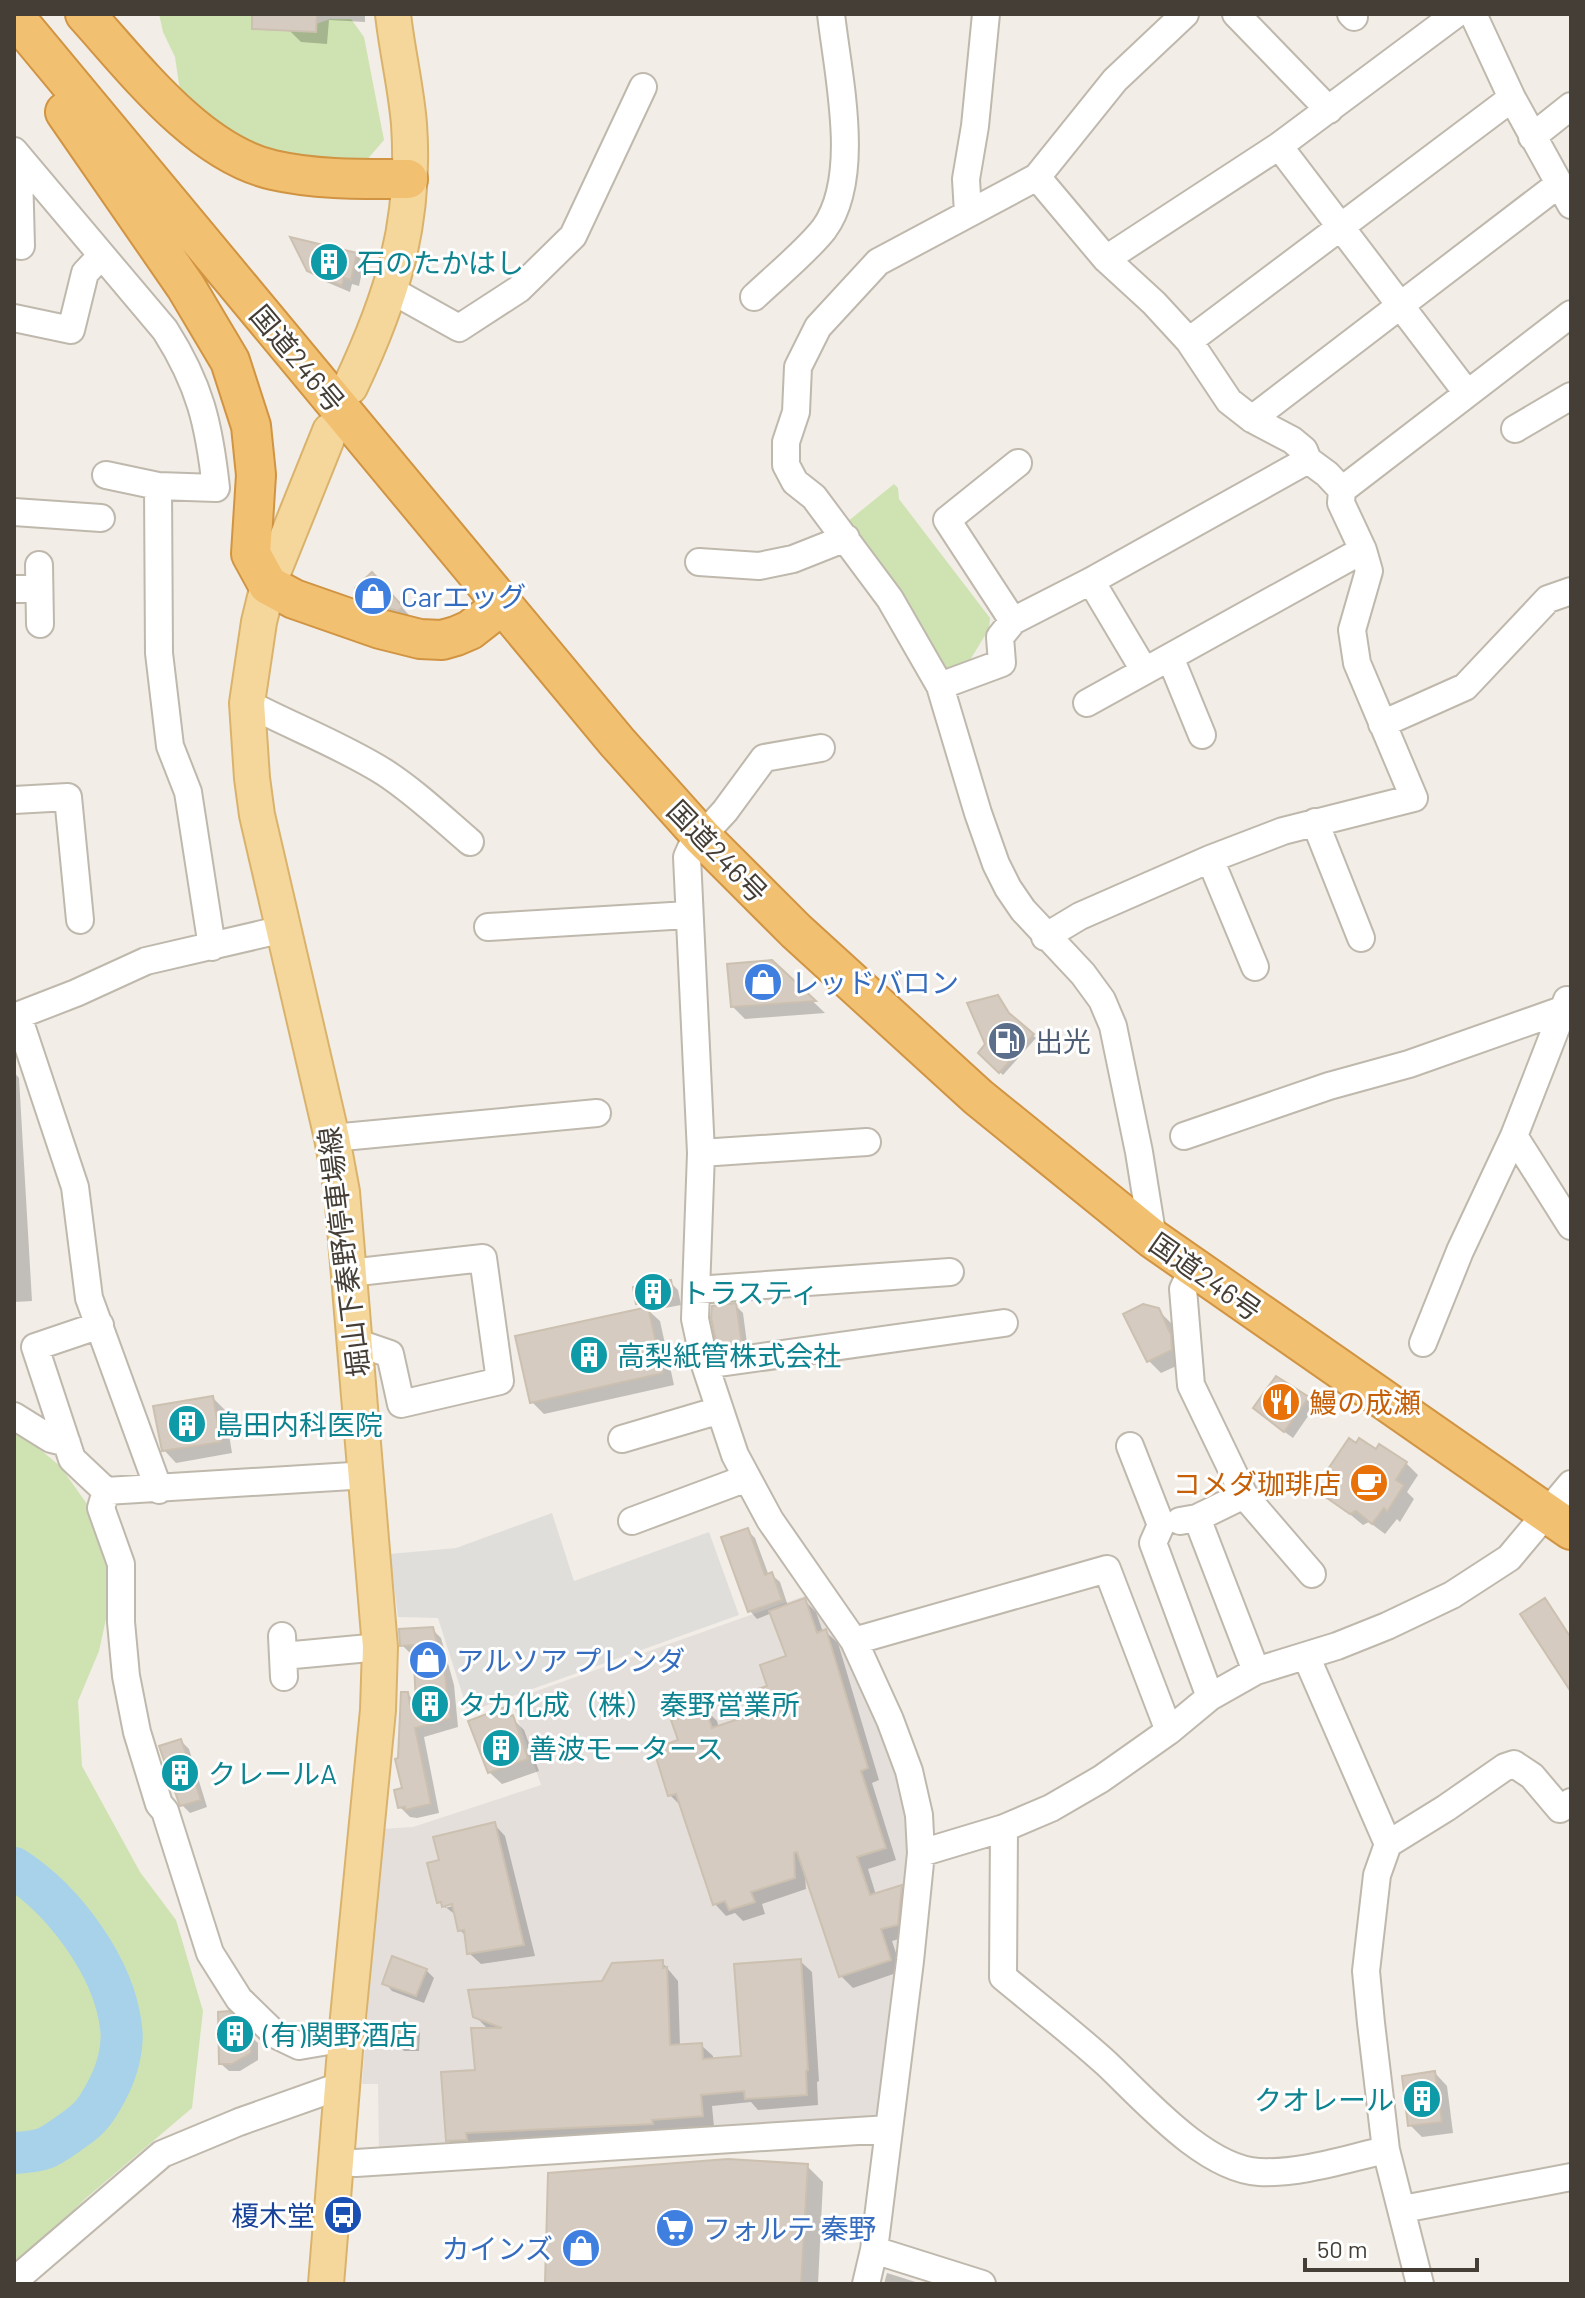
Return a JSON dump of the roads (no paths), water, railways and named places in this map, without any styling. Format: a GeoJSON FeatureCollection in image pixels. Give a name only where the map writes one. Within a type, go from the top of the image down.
{"type":"FeatureCollection","features":[{"type":"Feature","properties":{"kind":"highway"},"geometry":{"type":"LineString","coordinates":[[85,14],[176,110],[206,136],[248,161],[271,170],[301,174],[408,179]]}},
{"type":"Feature","properties":{"kind":"highway","name":"国道246号"},"geometry":{"type":"LineString","coordinates":[[14,16],[617,742],[702,837],[796,931],[908,1036],[990,1107],[1153,1239],[1559,1522]]}},
{"type":"Feature","properties":{"kind":"highway"},"geometry":{"type":"LineString","coordinates":[[14,32],[41,77],[186,287],[230,361],[251,426],[256,475],[251,554],[268,585],[294,599],[380,629],[420,639],[442,640],[456,636],[470,630],[502,605]]}},
{"type":"Feature","properties":{"kind":"main road"},"geometry":{"type":"LineString","coordinates":[[350,387],[391,290],[406,223],[409,120],[393,14]]}},
{"type":"Feature","properties":{"kind":"main road","name":"堀山下秦野停車場線"},"geometry":{"type":"LineString","coordinates":[[326,2284],[378,1710],[380,1647],[342,1192],[257,815],[247,703],[268,585],[330,431]]}},
{"type":"Feature","properties":{"kind":"street"},"geometry":{"type":"LineString","coordinates":[[754,297],[824,230],[841,199],[847,158],[831,14]]}},
{"type":"Feature","properties":{"kind":"street"},"geometry":{"type":"LineString","coordinates":[[968,213],[966,179],[975,126],[986,14]]}},
{"type":"Feature","properties":{"kind":"street"},"geometry":{"type":"LineString","coordinates":[[1153,1239],[1113,1026],[1102,1000],[1083,974],[1045,937],[1023,910],[996,864],[940,686],[890,599],[814,497],[795,482],[786,465],[786,442],[796,412],[798,367],[818,327],[878,262],[1037,177],[1115,80],[1185,14]]}},
{"type":"Feature","properties":{"kind":"street"},"geometry":{"type":"LineString","coordinates":[[1236,14],[1329,110]]}},
{"type":"Feature","properties":{"kind":"street"},"geometry":{"type":"LineString","coordinates":[[1106,259],[1281,148],[1456,14]]}},
{"type":"Feature","properties":{"kind":"street"},"geometry":{"type":"LineString","coordinates":[[1252,419],[1400,304],[1565,195],[1512,98],[1473,14]]}},
{"type":"Feature","properties":{"kind":"street"},"geometry":{"type":"LineString","coordinates":[[391,290],[459,328],[519,289],[573,236],[643,87]]}},
{"type":"Feature","properties":{"kind":"street"},"geometry":{"type":"LineString","coordinates":[[1189,341],[1512,98]]}},
{"type":"Feature","properties":{"kind":"street"},"geometry":{"type":"LineString","coordinates":[[1532,137],[1571,106]]}},
{"type":"Feature","properties":{"kind":"street"},"geometry":{"type":"LineString","coordinates":[[1281,148],[1465,391]]}},
{"type":"Feature","properties":{"kind":"street"},"geometry":{"type":"LineString","coordinates":[[19,158],[165,330],[200,394],[211,440],[216,488],[158,486],[106,475]]}},
{"type":"Feature","properties":{"kind":"street"},"geometry":{"type":"LineString","coordinates":[[19,158],[21,246]]}},
{"type":"Feature","properties":{"kind":"street"},"geometry":{"type":"LineString","coordinates":[[1037,177],[1106,259],[1154,303],[1189,341],[1229,401],[1252,419],[1292,440],[1304,450],[1308,460],[1342,490]]}},
{"type":"Feature","properties":{"kind":"street"},"geometry":{"type":"LineString","coordinates":[[20,205],[45,203],[53,198]]}},
{"type":"Feature","properties":{"kind":"street"},"geometry":{"type":"LineString","coordinates":[[14,318],[71,330],[85,273],[101,256]]}},
{"type":"Feature","properties":{"kind":"street"},"geometry":{"type":"LineString","coordinates":[[1045,937],[1080,916],[1283,831],[1414,798],[1357,663],[1352,630],[1369,571],[1363,550],[1341,503],[1342,490],[1465,391],[1571,314]]}},
{"type":"Feature","properties":{"kind":"street"},"geometry":{"type":"LineString","coordinates":[[1515,429],[1571,396]]}},
{"type":"Feature","properties":{"kind":"street"},"geometry":{"type":"LineString","coordinates":[[940,686],[1002,663],[1000,637],[1013,621],[1308,460]]}},
{"type":"Feature","properties":{"kind":"street"},"geometry":{"type":"LineString","coordinates":[[1013,621],[947,520],[1020,463]]}},
{"type":"Feature","properties":{"kind":"street"},"geometry":{"type":"LineString","coordinates":[[158,486],[159,653],[170,746],[188,792],[212,947]]}},
{"type":"Feature","properties":{"kind":"street"},"geometry":{"type":"LineString","coordinates":[[14,512],[101,518]]}},
{"type":"Feature","properties":{"kind":"street"},"geometry":{"type":"LineString","coordinates":[[699,562],[759,566],[793,559],[846,538]]}},
{"type":"Feature","properties":{"kind":"street"},"geometry":{"type":"LineString","coordinates":[[1087,703],[1363,550]]}},
{"type":"Feature","properties":{"kind":"street"},"geometry":{"type":"LineString","coordinates":[[31,581],[40,624]]}},
{"type":"Feature","properties":{"kind":"street"},"geometry":{"type":"LineString","coordinates":[[1091,581],[1144,670]]}},
{"type":"Feature","properties":{"kind":"street"},"geometry":{"type":"LineString","coordinates":[[1382,724],[1465,687],[1548,599],[1571,591]]}},
{"type":"Feature","properties":{"kind":"street"},"geometry":{"type":"LineString","coordinates":[[1170,657],[1202,735]]}},
{"type":"Feature","properties":{"kind":"street"},"geometry":{"type":"LineString","coordinates":[[247,703],[350,752],[386,774],[470,842]]}},
{"type":"Feature","properties":{"kind":"street"},"geometry":{"type":"LineString","coordinates":[[821,748],[764,758],[687,857],[701,1153],[695,1319],[705,1365],[735,1455],[770,1520],[854,1641],[890,1720],[909,1771],[919,1815],[921,1853],[910,1961],[874,2250],[866,2284]]}},
{"type":"Feature","properties":{"kind":"street"},"geometry":{"type":"LineString","coordinates":[[14,800],[68,797],[80,920]]}},
{"type":"Feature","properties":{"kind":"street"},"geometry":{"type":"LineString","coordinates":[[1315,822],[1361,938]]}},
{"type":"Feature","properties":{"kind":"street"},"geometry":{"type":"LineString","coordinates":[[1210,859],[1255,967]]}},
{"type":"Feature","properties":{"kind":"street"},"geometry":{"type":"LineString","coordinates":[[488,927],[688,915]]}},
{"type":"Feature","properties":{"kind":"street"},"geometry":{"type":"LineString","coordinates":[[159,1490],[89,1298],[75,1187],[16,1016],[146,961],[284,929]]}},
{"type":"Feature","properties":{"kind":"street"},"geometry":{"type":"LineString","coordinates":[[1184,1136],[1329,1086],[1409,1064],[1566,1002]]}},
{"type":"Feature","properties":{"kind":"street"},"geometry":{"type":"LineString","coordinates":[[1423,1343],[1460,1251],[1514,1136],[1566,1002]]}},
{"type":"Feature","properties":{"kind":"street"},"geometry":{"type":"LineString","coordinates":[[332,1138],[597,1113]]}},
{"type":"Feature","properties":{"kind":"street"},"geometry":{"type":"LineString","coordinates":[[1514,1136],[1571,1226]]}},
{"type":"Feature","properties":{"kind":"street"},"geometry":{"type":"LineString","coordinates":[[701,1153],[867,1142]]}},
{"type":"Feature","properties":{"kind":"street"},"geometry":{"type":"LineString","coordinates":[[349,1273],[483,1258],[500,1381],[401,1404],[390,1354],[355,1342]]}},
{"type":"Feature","properties":{"kind":"street"},"geometry":{"type":"LineString","coordinates":[[1193,1268],[1183,1289],[1191,1385],[1244,1495],[1312,1574]]}},
{"type":"Feature","properties":{"kind":"street"},"geometry":{"type":"LineString","coordinates":[[696,1290],[950,1272]]}},
{"type":"Feature","properties":{"kind":"street"},"geometry":{"type":"LineString","coordinates":[[705,1365],[1004,1323]]}},
{"type":"Feature","properties":{"kind":"street"},"geometry":{"type":"LineString","coordinates":[[100,1325],[35,1347],[72,1459],[106,1491],[368,1475]]}},
{"type":"Feature","properties":{"kind":"street"},"geometry":{"type":"LineString","coordinates":[[622,1439],[720,1410]]}},
{"type":"Feature","properties":{"kind":"street"},"geometry":{"type":"LineString","coordinates":[[14,1416],[51,1439],[67,1443]]}},
{"type":"Feature","properties":{"kind":"street"},"geometry":{"type":"LineString","coordinates":[[1130,1446],[1161,1525],[1153,1543],[1210,1697]]}},
{"type":"Feature","properties":{"kind":"street"},"geometry":{"type":"LineString","coordinates":[[632,1521],[747,1478]]}},
{"type":"Feature","properties":{"kind":"street"},"geometry":{"type":"LineString","coordinates":[[921,1853],[1004,1828],[1051,1808],[1101,1779],[1169,1731],[1210,1697],[1256,1671],[1310,1647],[1387,1626],[1452,1595],[1559,1522],[1571,1484]]}},
{"type":"Feature","properties":{"kind":"street"},"geometry":{"type":"LineString","coordinates":[[106,1491],[101,1508],[121,1564],[121,1622],[126,1676],[137,1732],[210,1953],[239,1999],[276,2035],[299,2046],[346,2038]]}},
{"type":"Feature","properties":{"kind":"street"},"geometry":{"type":"LineString","coordinates":[[1161,1525],[1197,1518],[1244,1495]]}},
{"type":"Feature","properties":{"kind":"street"},"geometry":{"type":"LineString","coordinates":[[1197,1518],[1256,1671]]}},
{"type":"Feature","properties":{"kind":"street"},"geometry":{"type":"LineString","coordinates":[[854,1641],[1107,1569],[1169,1731]]}},
{"type":"Feature","properties":{"kind":"street"},"geometry":{"type":"LineString","coordinates":[[283,1657],[380,1647]]}},
{"type":"Feature","properties":{"kind":"street"},"geometry":{"type":"LineString","coordinates":[[1310,1647],[1388,1844]]}},
{"type":"Feature","properties":{"kind":"street"},"geometry":{"type":"LineString","coordinates":[[1420,2284],[1386,2150],[1366,1971],[1377,1875],[1388,1844],[1505,1767],[1514,1764],[1532,1776],[1560,1809],[1570,1805]]}},
{"type":"Feature","properties":{"kind":"street"},"geometry":{"type":"LineString","coordinates":[[1004,1828],[1003,1977],[1106,2063],[1153,2110],[1196,2144],[1230,2165],[1257,2172],[1289,2171],[1386,2150]]}},
{"type":"Feature","properties":{"kind":"street"},"geometry":{"type":"LineString","coordinates":[[14,2281],[162,2154],[239,2122],[343,2085]]}},
{"type":"Feature","properties":{"kind":"street"},"geometry":{"type":"LineString","coordinates":[[336,2162],[889,2129]]}},
{"type":"Feature","properties":{"kind":"street"},"geometry":{"type":"LineString","coordinates":[[1403,2209],[1571,2177]]}},
{"type":"Feature","properties":{"kind":"street"},"geometry":{"type":"LineString","coordinates":[[874,2250],[982,2284]]}},
{"type":"Feature","properties":{"kind":"waterway"},"geometry":{"type":"LineString","coordinates":[[14,1868],[51,1898],[84,1937],[108,1981],[122,2035],[113,2077],[89,2117],[47,2147],[14,2153]]}},
{"type":"Feature","properties":{"kind":"place","name":"石のたかはし"},"geometry":{"type":"Point","coordinates":[329,262]}},
{"type":"Feature","properties":{"kind":"place","name":"Carエッグ"},"geometry":{"type":"Point","coordinates":[373,596]}},
{"type":"Feature","properties":{"kind":"place","name":"レッドバロン"},"geometry":{"type":"Point","coordinates":[763,982]}},
{"type":"Feature","properties":{"kind":"place","name":"出光"},"geometry":{"type":"Point","coordinates":[1007,1041]}},
{"type":"Feature","properties":{"kind":"place","name":"トラスティ"},"geometry":{"type":"Point","coordinates":[653,1292]}},
{"type":"Feature","properties":{"kind":"place","name":"高梨紙管株式会社"},"geometry":{"type":"Point","coordinates":[589,1355]}},
{"type":"Feature","properties":{"kind":"place","name":"鰻の成瀬"},"geometry":{"type":"Point","coordinates":[1281,1402]}},
{"type":"Feature","properties":{"kind":"place","name":"島田内科医院"},"geometry":{"type":"Point","coordinates":[187,1424]}},
{"type":"Feature","properties":{"kind":"place","name":"コメダ珈琲店"},"geometry":{"type":"Point","coordinates":[1369,1483]}},
{"type":"Feature","properties":{"kind":"place","name":"アルソア プレンダ"},"geometry":{"type":"Point","coordinates":[428,1660]}},
{"type":"Feature","properties":{"kind":"place","name":"タカ化成（株） 秦野営業所"},"geometry":{"type":"Point","coordinates":[430,1704]}},
{"type":"Feature","properties":{"kind":"place","name":"善波モータース"},"geometry":{"type":"Point","coordinates":[501,1748]}},
{"type":"Feature","properties":{"kind":"place","name":"クレールA"},"geometry":{"type":"Point","coordinates":[180,1773]}},
{"type":"Feature","properties":{"kind":"place","name":"(有)関野酒店"},"geometry":{"type":"Point","coordinates":[235,2034]}},
{"type":"Feature","properties":{"kind":"place","name":"クオレール"},"geometry":{"type":"Point","coordinates":[1422,2099]}},
{"type":"Feature","properties":{"kind":"place","name":"榎木堂"},"geometry":{"type":"Point","coordinates":[343,2215]}},
{"type":"Feature","properties":{"kind":"place","name":"フォルテ 秦野"},"geometry":{"type":"Point","coordinates":[675,2228]}},
{"type":"Feature","properties":{"kind":"place","name":"カインズ"},"geometry":{"type":"Point","coordinates":[581,2248]}}]}
